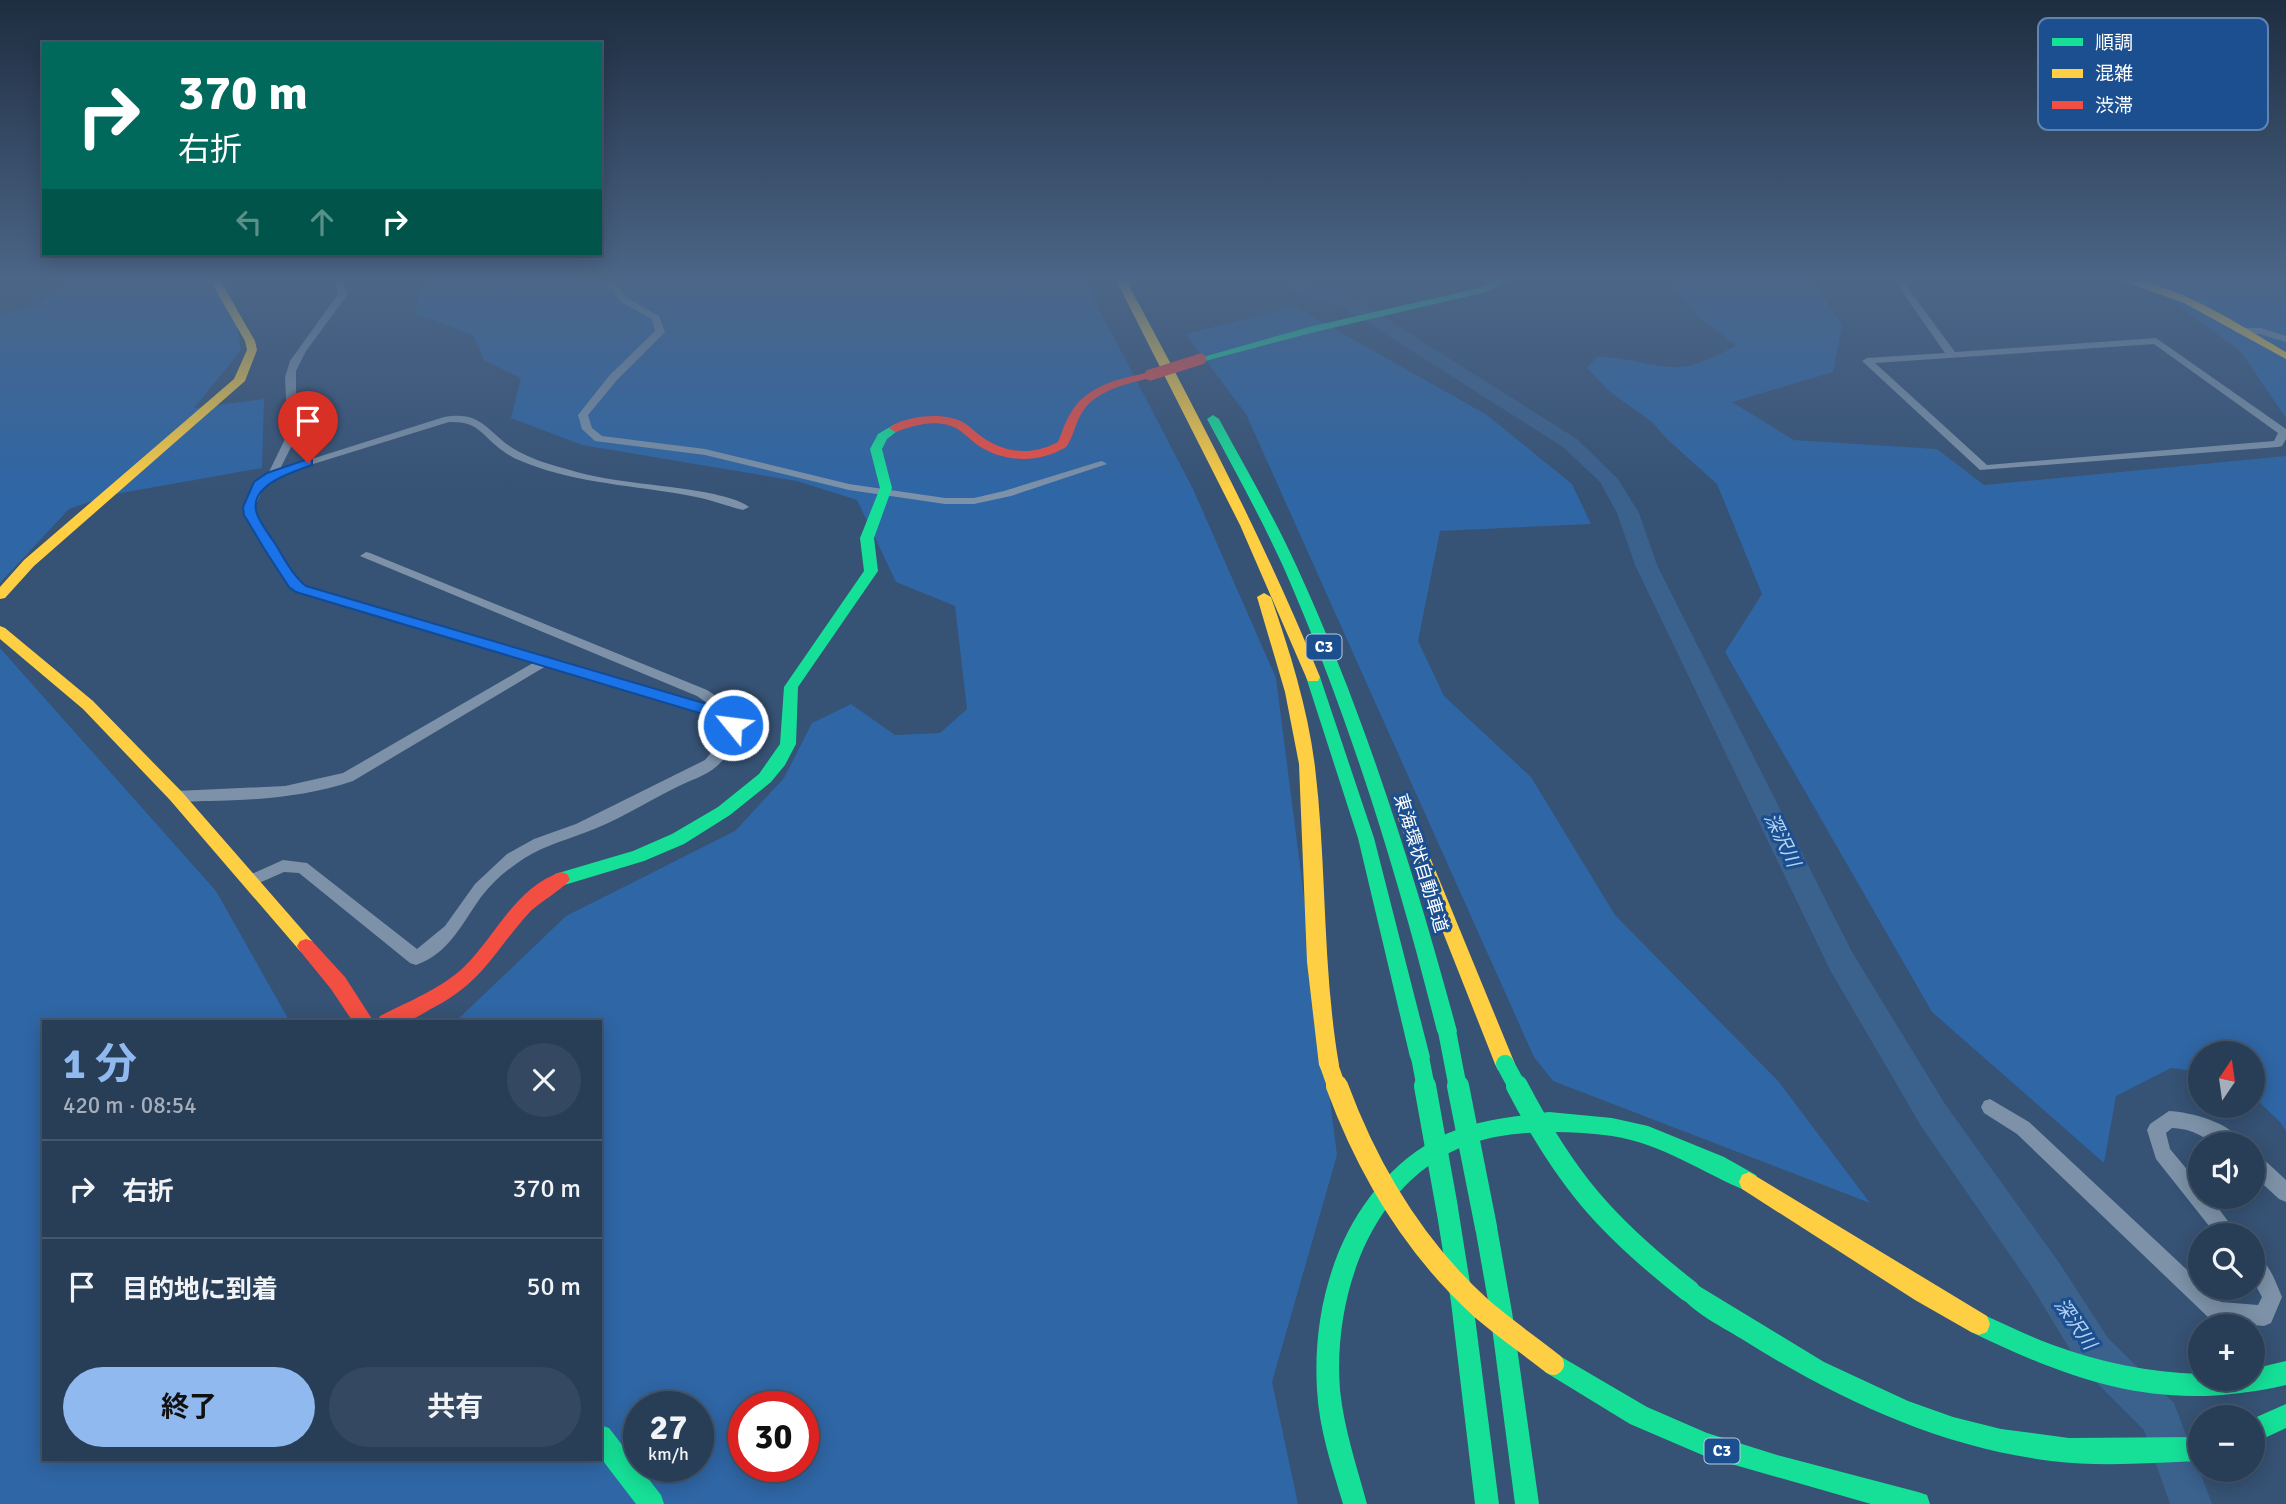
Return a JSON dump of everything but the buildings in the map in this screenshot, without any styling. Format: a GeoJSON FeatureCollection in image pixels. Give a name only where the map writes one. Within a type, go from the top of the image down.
{"type":"FeatureCollection","features":[{"type":"Feature","properties":{"kind":"main road"},"geometry":{"type":"LineString","coordinates":[[0,595],[29,563],[239,381],[252,350]]}},
{"type":"Feature","properties":{"kind":"main road","name":"C3"},"geometry":{"type":"LineString","coordinates":[[1157,350],[1275,585],[1320,695],[1380,883],[1398,949],[1447,1208],[1462,1302],[1487,1504]]}},
{"type":"Feature","properties":{"kind":"main road","name":"東海環状自動車道"},"geometry":{"type":"LineString","coordinates":[[1174,350],[1288,562],[1321,639],[1397,843],[1447,1031],[1486,1227],[1501,1312],[1527,1504]]}},
{"type":"Feature","properties":{"kind":"main road"},"geometry":{"type":"LineString","coordinates":[[391,1020],[456,985],[476,968],[528,903],[548,886],[576,874],[641,855],[676,840],[753,791],[774,771],[787,748],[793,727],[788,702],[791,687],[871,571],[867,536],[883,504],[887,481],[876,456],[876,446],[884,435],[898,426],[915,421],[936,420],[959,426],[986,447],[1001,452],[1019,455],[1050,451],[1062,445],[1071,434],[1074,415],[1089,398],[1107,388],[1234,350]]}},
{"type":"Feature","properties":{"kind":"main road","name":"C3"},"geometry":{"type":"LineString","coordinates":[[1205,443],[1269,612],[1304,740],[1312,849],[1316,963],[1323,1037],[1343,1107],[1362,1154],[1387,1199],[1424,1248],[1473,1300],[1553,1364],[1608,1399],[1662,1426],[1729,1454],[1912,1503]]}},
{"type":"Feature","properties":{"kind":"main road"},"geometry":{"type":"LineString","coordinates":[[0,631],[88,705],[176,796],[338,984],[363,1020]]}},
{"type":"Feature","properties":{"kind":"main road"},"geometry":{"type":"LineString","coordinates":[[1321,639],[1368,728],[1505,1063],[1552,1149],[1576,1186],[1651,1261],[1689,1291],[1797,1362],[1877,1403],[1956,1431],[2054,1449],[2188,1449]]}},
{"type":"Feature","properties":{"kind":"main road"},"geometry":{"type":"LineString","coordinates":[[1355,1504],[1338,1443],[1328,1379],[1331,1318],[1340,1274],[1351,1240],[1368,1212],[1394,1180],[1452,1139],[1483,1128],[1520,1121],[1561,1120],[1608,1125],[1652,1136],[1705,1158],[1784,1203],[1925,1294],[2021,1345],[2064,1362],[2117,1377],[2164,1386],[2218,1388],[2266,1380],[2286,1373]]}},
{"type":"Feature","properties":{"kind":"main road"},"geometry":{"type":"LineString","coordinates":[[2265,1426],[2286,1416]]}},
{"type":"Feature","properties":{"kind":"main road"},"geometry":{"type":"LineString","coordinates":[[602,1439],[652,1504]]}},
{"type":"Feature","properties":{"kind":"street"},"geometry":{"type":"LineString","coordinates":[[272,476],[275,464],[291,439],[294,411],[290,373],[302,350]]}},
{"type":"Feature","properties":{"kind":"street"},"geometry":{"type":"LineString","coordinates":[[642,350],[583,415],[583,423],[590,434],[599,439],[705,452],[825,482],[945,502],[974,501],[1007,494],[1102,464]]}},
{"type":"Feature","properties":{"kind":"street"},"geometry":{"type":"LineString","coordinates":[[1949,350],[1952,355]]}},
{"type":"Feature","properties":{"kind":"street"},"geometry":{"type":"LineString","coordinates":[[2022,350],[1867,361],[1984,468],[2278,444],[2284,432],[2169,350]]}},
{"type":"Feature","properties":{"kind":"street"},"geometry":{"type":"LineString","coordinates":[[729,716],[301,589],[294,584],[251,515],[249,507],[259,484],[293,467],[448,419],[460,418],[478,421],[487,427],[503,446],[547,467],[588,479],[701,495],[743,508]]}},
{"type":"Feature","properties":{"kind":"street"},"geometry":{"type":"LineString","coordinates":[[250,881],[283,866],[302,867],[416,958],[446,936],[480,887],[494,873],[532,846],[564,832],[580,829],[710,764],[722,752],[730,738],[733,725],[729,716],[719,702],[702,693],[366,556]]}},
{"type":"Feature","properties":{"kind":"street"},"geometry":{"type":"LineString","coordinates":[[176,796],[292,791],[332,783],[348,777],[544,662]]}},
{"type":"Feature","properties":{"kind":"street"},"geometry":{"type":"LineString","coordinates":[[1990,1107],[2023,1129],[2188,1285]]}},
{"type":"Feature","properties":{"kind":"street"},"geometry":{"type":"LineString","coordinates":[[2188,1185],[2162,1153],[2156,1130],[2169,1119],[2190,1120],[2217,1132]]}},
{"type":"Feature","properties":{"kind":"street"},"geometry":{"type":"LineString","coordinates":[[2265,1173],[2286,1192]]}},
{"type":"Feature","properties":{"kind":"street"},"geometry":{"type":"LineString","coordinates":[[2208,1209],[2219,1223]]}},
{"type":"Feature","properties":{"kind":"street"},"geometry":{"type":"LineString","coordinates":[[2204,1300],[2217,1312],[2264,1316],[2272,1297],[2265,1280]]}},
{"type":"Feature","properties":{"kind":"shaded area"},"geometry":{"type":"Polygon","coordinates":[[[0,350],[241,350],[194,408],[264,399],[262,468],[110,495],[69,509],[0,583],[0,350]]]}},
{"type":"Feature","properties":{"kind":"shaded area"},"geometry":{"type":"Polygon","coordinates":[[[480,350],[1121,350],[1193,489],[1276,678],[1337,1155],[1272,1382],[1298,1504],[0,1504],[0,648],[216,891],[289,1020],[42,1020],[42,1461],[602,1461],[602,1020],[457,1020],[566,916],[735,831],[784,778],[812,723],[851,704],[895,735],[940,733],[967,709],[955,606],[896,582],[857,500],[797,481],[582,445],[511,418],[521,378],[484,360],[480,350]]]}},
{"type":"Feature","properties":{"kind":"shaded area"},"geometry":{"type":"Polygon","coordinates":[[[1198,350],[1372,350],[1487,415],[1572,484],[1591,524],[1440,531],[1418,641],[1444,696],[1531,777],[1615,915],[1779,1082],[1870,1203],[1553,1081],[1534,1057],[1246,414],[1198,350]]]}},
{"type":"Feature","properties":{"kind":"shaded area"},"geometry":{"type":"Polygon","coordinates":[[[1727,350],[1837,350],[1833,372],[1732,402],[1794,440],[1937,449],[1984,485],[2286,456],[2286,1131],[2265,1108],[2265,1041],[2188,1041],[2188,1070],[2171,1068],[2116,1096],[2104,1163],[1932,1012],[1725,652],[1762,594],[1717,484],[1652,422],[1609,391],[1587,368],[1597,357],[1669,367],[1694,364],[1727,350]]]}},
{"type":"Feature","properties":{"kind":"shaded area"},"geometry":{"type":"Polygon","coordinates":[[[2239,350],[2286,350],[2286,418],[2239,350]]]}},
{"type":"Feature","properties":{"kind":"waterway","name":"深沢川"},"geometry":{"type":"LineString","coordinates":[[1423,350],[1570,443],[1608,479],[1628,513],[1646,565],[1841,961],[1933,1115],[2045,1274],[2094,1352],[2160,1417],[2191,1504]]}},
{"type":"Feature","properties":{"kind":"traffic: fast"},"geometry":{"type":"LineString","coordinates":[[1201,359],[1234,350]]}},
{"type":"Feature","properties":{"kind":"traffic: fast"},"geometry":{"type":"LineString","coordinates":[[1213,419],[1280,546],[1337,679],[1397,853],[1447,1031]]}},
{"type":"Feature","properties":{"kind":"traffic: fast"},"geometry":{"type":"LineString","coordinates":[[561,879],[638,856],[678,839],[724,811],[765,778],[779,761],[788,744],[791,687],[871,571],[867,538],[886,488],[876,449],[882,437],[895,428]]}},
{"type":"Feature","properties":{"kind":"traffic: fast"},"geometry":{"type":"LineString","coordinates":[[1313,677],[1366,838],[1420,1057]]}},
{"type":"Feature","properties":{"kind":"traffic: fast"},"geometry":{"type":"LineString","coordinates":[[1447,1031],[1486,1227]]}},
{"type":"Feature","properties":{"kind":"traffic: fast"},"geometry":{"type":"LineString","coordinates":[[1420,1057],[1447,1208]]}},
{"type":"Feature","properties":{"kind":"traffic: fast"},"geometry":{"type":"LineString","coordinates":[[1505,1064],[1547,1141],[1588,1200],[1629,1241],[1689,1291]]}},
{"type":"Feature","properties":{"kind":"traffic: fast"},"geometry":{"type":"LineString","coordinates":[[1355,1504],[1331,1408],[1328,1375],[1332,1312],[1346,1257],[1370,1210],[1403,1173],[1444,1145],[1493,1128],[1549,1122],[1612,1127],[1648,1136],[1700,1156],[1749,1182]]}},
{"type":"Feature","properties":{"kind":"traffic: fast"},"geometry":{"type":"LineString","coordinates":[[1447,1208],[1462,1302],[1487,1504]]}},
{"type":"Feature","properties":{"kind":"traffic: fast"},"geometry":{"type":"LineString","coordinates":[[1486,1227],[1501,1312],[1527,1504]]}},
{"type":"Feature","properties":{"kind":"traffic: fast"},"geometry":{"type":"LineString","coordinates":[[1689,1291],[1816,1370],[1906,1412],[1953,1429],[2001,1441],[2069,1451],[2188,1449]]}},
{"type":"Feature","properties":{"kind":"traffic: fast"},"geometry":{"type":"LineString","coordinates":[[1979,1324],[2052,1356],[2128,1378],[2207,1386],[2246,1382],[2286,1373]]}},
{"type":"Feature","properties":{"kind":"traffic: fast"},"geometry":{"type":"LineString","coordinates":[[1553,1364],[1639,1415],[1707,1445],[1777,1467],[1918,1504]]}},
{"type":"Feature","properties":{"kind":"traffic: fast"},"geometry":{"type":"LineString","coordinates":[[2265,1426],[2286,1416]]}},
{"type":"Feature","properties":{"kind":"traffic: fast"},"geometry":{"type":"LineString","coordinates":[[602,1440],[652,1504]]}},
{"type":"Feature","properties":{"kind":"traffic: slow"},"geometry":{"type":"LineString","coordinates":[[0,595],[29,563],[239,381],[252,350]]}},
{"type":"Feature","properties":{"kind":"traffic: slow"},"geometry":{"type":"LineString","coordinates":[[1158,350],[1247,525],[1313,677]]}},
{"type":"Feature","properties":{"kind":"traffic: slow"},"geometry":{"type":"LineString","coordinates":[[2276,350],[2286,356]]}},
{"type":"Feature","properties":{"kind":"traffic: slow"},"geometry":{"type":"LineString","coordinates":[[1264,597],[1293,692],[1303,740],[1309,789],[1319,996],[1329,1065]]}},
{"type":"Feature","properties":{"kind":"traffic: slow"},"geometry":{"type":"LineString","coordinates":[[0,631],[88,705],[176,796],[306,946]]}},
{"type":"Feature","properties":{"kind":"traffic: slow"},"geometry":{"type":"LineString","coordinates":[[1403,811],[1505,1064]]}},
{"type":"Feature","properties":{"kind":"traffic: slow"},"geometry":{"type":"LineString","coordinates":[[1329,1065],[1356,1133],[1389,1196],[1409,1226],[1431,1255],[1481,1308],[1553,1364]]}},
{"type":"Feature","properties":{"kind":"traffic: slow"},"geometry":{"type":"LineString","coordinates":[[1749,1182],[1923,1292],[1979,1324]]}},
{"type":"Feature","properties":{"kind":"traffic: jam"},"geometry":{"type":"LineString","coordinates":[[1150,375],[1201,359]]}},
{"type":"Feature","properties":{"kind":"traffic: jam"},"geometry":{"type":"LineString","coordinates":[[895,428],[916,421],[947,421],[962,427],[994,449],[1013,455],[1034,455],[1062,444],[1076,413],[1090,397],[1119,383],[1150,375]]}},
{"type":"Feature","properties":{"kind":"traffic: jam"},"geometry":{"type":"LineString","coordinates":[[391,1020],[442,994],[462,980],[482,960],[522,909],[546,887],[561,879]]}},
{"type":"Feature","properties":{"kind":"traffic: jam"},"geometry":{"type":"LineString","coordinates":[[306,946],[338,983],[363,1020]]}},
{"type":"Feature","properties":{"kind":"route"},"geometry":{"type":"LineString","coordinates":[[308,463],[272,476],[259,484],[249,507],[272,550],[294,584],[301,589],[729,716],[733,725]]}}]}
